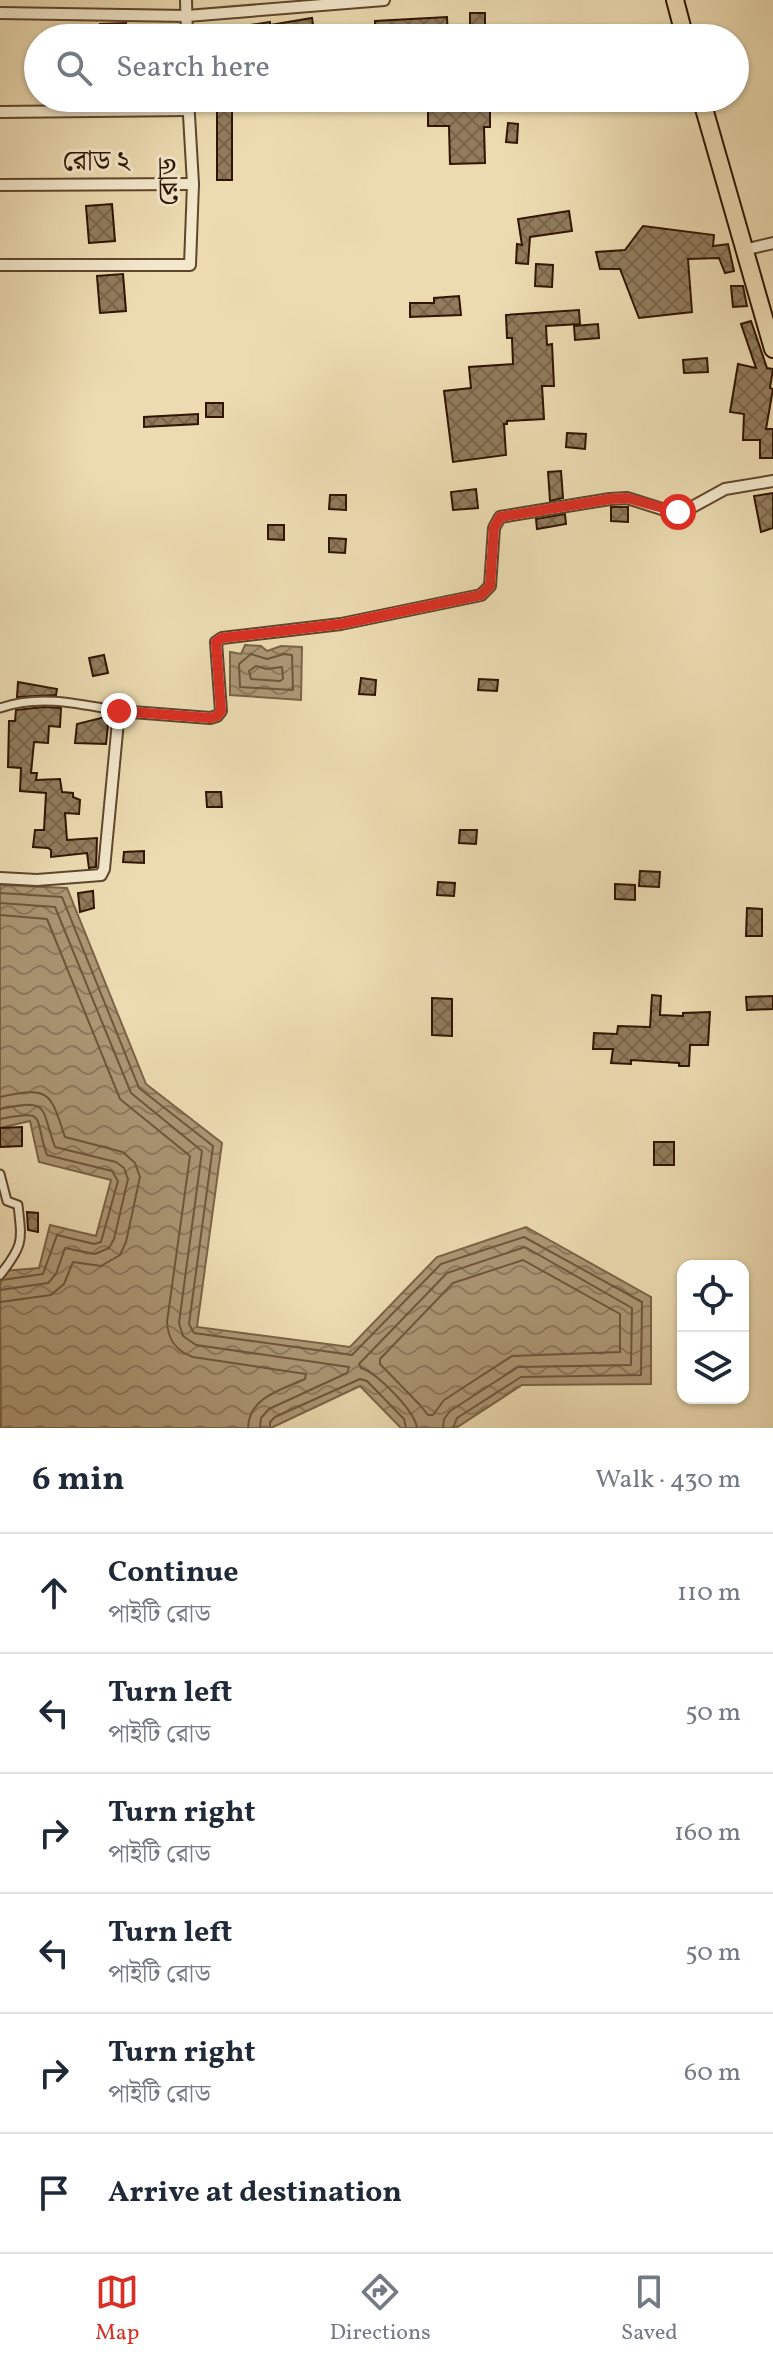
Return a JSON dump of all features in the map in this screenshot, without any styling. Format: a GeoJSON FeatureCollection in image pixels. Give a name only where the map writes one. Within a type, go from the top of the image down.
{"type":"FeatureCollection","features":[{"type":"Feature","properties":{"kind":"main road"},"geometry":{"type":"LineString","coordinates":[[675,0],[681,24]]}},
{"type":"Feature","properties":{"kind":"main road"},"geometry":{"type":"LineString","coordinates":[[705,112],[773,349]]}},
{"type":"Feature","properties":{"kind":"street"},"geometry":{"type":"LineString","coordinates":[[186,0],[187,24]]}},
{"type":"Feature","properties":{"kind":"street"},"geometry":{"type":"LineString","coordinates":[[0,13],[187,16],[384,0]]}},
{"type":"Feature","properties":{"kind":"street"},"geometry":{"type":"LineString","coordinates":[[0,112],[24,112]]}},
{"type":"Feature","properties":{"kind":"street","name":"রোড"},"geometry":{"type":"LineString","coordinates":[[0,265],[190,265],[193,184],[188,112]]}},
{"type":"Feature","properties":{"kind":"street","name":"রোড ২"},"geometry":{"type":"LineString","coordinates":[[0,185],[193,184]]}},
{"type":"Feature","properties":{"kind":"street"},"geometry":{"type":"LineString","coordinates":[[744,250],[773,243]]}},
{"type":"Feature","properties":{"kind":"street"},"geometry":{"type":"LineString","coordinates":[[0,708],[57,700],[119,711],[217,716],[221,711],[216,642],[222,638],[341,624],[481,595],[490,586],[494,528],[500,517],[627,498],[665,510],[685,511],[725,489],[773,481]]}},
{"type":"Feature","properties":{"kind":"street"},"geometry":{"type":"LineString","coordinates":[[0,878],[37,880],[101,875],[113,789],[119,711]]}},
{"type":"Feature","properties":{"kind":"street"},"geometry":{"type":"LineString","coordinates":[[0,1174],[7,1201],[18,1205],[21,1240],[0,1275]]}},
{"type":"Feature","properties":{"kind":"water"},"geometry":{"type":"Polygon","coordinates":[[[245,645],[261,646],[267,651],[281,646],[302,647],[301,700],[230,695],[230,652],[241,654],[245,645]]]}},
{"type":"Feature","properties":{"kind":"water"},"geometry":{"type":"Polygon","coordinates":[[[0,885],[67,888],[146,1084],[222,1143],[197,1327],[350,1347],[437,1257],[526,1227],[651,1297],[651,1384],[522,1385],[456,1428],[401,1428],[360,1386],[271,1428],[1,1428],[0,1287],[3,1271],[39,1268],[50,1225],[96,1236],[111,1180],[39,1162],[30,1121],[0,1128],[0,885]]]}},
{"type":"Feature","properties":{"kind":"building"},"geometry":{"type":"Polygon","coordinates":[[[470,13],[485,13],[485,24],[470,24],[470,13]]]}},
{"type":"Feature","properties":{"kind":"building"},"geometry":{"type":"Polygon","coordinates":[[[447,17],[447,24],[375,24],[375,21],[447,17]]]}},
{"type":"Feature","properties":{"kind":"building"},"geometry":{"type":"Polygon","coordinates":[[[312,18],[313,24],[276,24],[312,18]]]}},
{"type":"Feature","properties":{"kind":"building"},"geometry":{"type":"Polygon","coordinates":[[[217,112],[232,112],[232,180],[217,180],[217,112]]]}},
{"type":"Feature","properties":{"kind":"building"},"geometry":{"type":"Polygon","coordinates":[[[428,112],[490,112],[490,127],[484,127],[485,163],[450,164],[449,126],[428,126],[428,112]]]}},
{"type":"Feature","properties":{"kind":"building"},"geometry":{"type":"Polygon","coordinates":[[[508,123],[518,124],[517,143],[506,142],[508,123]]]}},
{"type":"Feature","properties":{"kind":"building"},"geometry":{"type":"Polygon","coordinates":[[[112,204],[115,241],[89,243],[86,206],[112,204]]]}},
{"type":"Feature","properties":{"kind":"building"},"geometry":{"type":"Polygon","coordinates":[[[569,211],[572,231],[530,237],[528,264],[516,263],[517,244],[522,245],[518,219],[569,211]]]}},
{"type":"Feature","properties":{"kind":"building"},"geometry":{"type":"Polygon","coordinates":[[[643,226],[714,235],[713,246],[728,244],[734,271],[725,273],[719,258],[688,259],[692,312],[639,318],[620,269],[600,269],[596,252],[625,250],[643,226]]]}},
{"type":"Feature","properties":{"kind":"building"},"geometry":{"type":"Polygon","coordinates":[[[536,264],[553,265],[552,287],[535,286],[536,264]]]}},
{"type":"Feature","properties":{"kind":"building"},"geometry":{"type":"Polygon","coordinates":[[[123,274],[126,311],[100,313],[97,276],[123,274]]]}},
{"type":"Feature","properties":{"kind":"building"},"geometry":{"type":"Polygon","coordinates":[[[731,286],[743,286],[747,306],[733,307],[731,286]]]}},
{"type":"Feature","properties":{"kind":"building"},"geometry":{"type":"Polygon","coordinates":[[[459,296],[461,315],[410,317],[410,303],[434,303],[434,298],[459,296]]]}},
{"type":"Feature","properties":{"kind":"building"},"geometry":{"type":"Polygon","coordinates":[[[579,310],[580,324],[546,326],[547,345],[552,344],[554,386],[542,386],[544,419],[507,421],[504,424],[506,455],[453,462],[444,391],[471,388],[469,367],[513,364],[512,338],[507,338],[506,315],[579,310]]]}},
{"type":"Feature","properties":{"kind":"building"},"geometry":{"type":"Polygon","coordinates":[[[751,321],[767,368],[773,369],[766,429],[773,429],[773,458],[760,458],[760,440],[743,440],[744,414],[730,412],[738,364],[756,368],[741,324],[751,321]]]}},
{"type":"Feature","properties":{"kind":"building"},"geometry":{"type":"Polygon","coordinates":[[[598,324],[599,338],[575,340],[574,326],[598,324]]]}},
{"type":"Feature","properties":{"kind":"building"},"geometry":{"type":"Polygon","coordinates":[[[707,358],[708,372],[684,373],[683,360],[707,358]]]}},
{"type":"Feature","properties":{"kind":"building"},"geometry":{"type":"Polygon","coordinates":[[[206,403],[223,403],[223,417],[206,417],[206,403]]]}},
{"type":"Feature","properties":{"kind":"building"},"geometry":{"type":"Polygon","coordinates":[[[198,414],[198,424],[144,427],[144,417],[198,414]]]}},
{"type":"Feature","properties":{"kind":"building"},"geometry":{"type":"Polygon","coordinates":[[[567,433],[586,434],[585,449],[566,447],[567,433]]]}},
{"type":"Feature","properties":{"kind":"building"},"geometry":{"type":"Polygon","coordinates":[[[561,471],[563,498],[550,501],[548,472],[561,471]]]}},
{"type":"Feature","properties":{"kind":"building"},"geometry":{"type":"Polygon","coordinates":[[[476,489],[478,508],[453,510],[451,492],[476,489]]]}},
{"type":"Feature","properties":{"kind":"building"},"geometry":{"type":"Polygon","coordinates":[[[773,493],[773,528],[761,532],[754,496],[773,493]]]}},
{"type":"Feature","properties":{"kind":"building"},"geometry":{"type":"Polygon","coordinates":[[[330,495],[346,495],[346,510],[329,509],[330,495]]]}},
{"type":"Feature","properties":{"kind":"building"},"geometry":{"type":"Polygon","coordinates":[[[611,507],[628,507],[628,522],[611,521],[611,507]]]}},
{"type":"Feature","properties":{"kind":"building"},"geometry":{"type":"Polygon","coordinates":[[[565,514],[566,524],[537,529],[536,519],[565,514]]]}},
{"type":"Feature","properties":{"kind":"building"},"geometry":{"type":"Polygon","coordinates":[[[268,525],[284,525],[284,540],[268,539],[268,525]]]}},
{"type":"Feature","properties":{"kind":"building"},"geometry":{"type":"Polygon","coordinates":[[[329,538],[346,539],[345,553],[329,552],[329,538]]]}},
{"type":"Feature","properties":{"kind":"building"},"geometry":{"type":"Polygon","coordinates":[[[104,655],[108,673],[93,676],[89,658],[104,655]]]}},
{"type":"Feature","properties":{"kind":"building"},"geometry":{"type":"Polygon","coordinates":[[[361,678],[376,680],[375,695],[359,694],[361,678]]]}},
{"type":"Feature","properties":{"kind":"building"},"geometry":{"type":"Polygon","coordinates":[[[479,679],[498,680],[497,691],[478,690],[479,679]]]}},
{"type":"Feature","properties":{"kind":"building"},"geometry":{"type":"Polygon","coordinates":[[[18,682],[57,689],[56,695],[17,697],[18,682]]]}},
{"type":"Feature","properties":{"kind":"building"},"geometry":{"type":"Polygon","coordinates":[[[61,708],[60,727],[49,726],[48,743],[34,742],[31,773],[37,773],[36,780],[60,779],[62,792],[73,793],[73,797],[80,800],[79,814],[65,813],[67,840],[97,838],[96,867],[89,868],[87,853],[51,857],[48,848],[33,847],[35,830],[44,830],[46,793],[20,791],[21,768],[8,767],[9,721],[15,721],[16,710],[61,708]]]}},
{"type":"Feature","properties":{"kind":"building"},"geometry":{"type":"Polygon","coordinates":[[[109,716],[106,744],[75,743],[77,724],[109,716]]]}},
{"type":"Feature","properties":{"kind":"building"},"geometry":{"type":"Polygon","coordinates":[[[206,792],[221,792],[222,807],[207,807],[206,792]]]}},
{"type":"Feature","properties":{"kind":"building"},"geometry":{"type":"Polygon","coordinates":[[[460,830],[477,830],[476,844],[459,843],[460,830]]]}},
{"type":"Feature","properties":{"kind":"building"},"geometry":{"type":"Polygon","coordinates":[[[144,851],[144,863],[123,862],[124,852],[144,851]]]}},
{"type":"Feature","properties":{"kind":"building"},"geometry":{"type":"Polygon","coordinates":[[[640,871],[660,872],[659,887],[639,886],[640,871]]]}},
{"type":"Feature","properties":{"kind":"building"},"geometry":{"type":"Polygon","coordinates":[[[438,882],[455,883],[454,896],[437,895],[438,882]]]}},
{"type":"Feature","properties":{"kind":"building"},"geometry":{"type":"Polygon","coordinates":[[[615,884],[635,885],[635,900],[615,899],[615,884]]]}},
{"type":"Feature","properties":{"kind":"building"},"geometry":{"type":"Polygon","coordinates":[[[93,891],[94,908],[80,912],[78,893],[93,891]]]}},
{"type":"Feature","properties":{"kind":"building"},"geometry":{"type":"Polygon","coordinates":[[[747,908],[762,909],[762,936],[746,936],[747,908]]]}},
{"type":"Feature","properties":{"kind":"building"},"geometry":{"type":"Polygon","coordinates":[[[652,995],[661,996],[660,1015],[710,1012],[708,1045],[690,1045],[689,1066],[631,1060],[631,1064],[611,1063],[613,1049],[593,1049],[594,1033],[617,1034],[618,1026],[650,1027],[652,995]]]}},
{"type":"Feature","properties":{"kind":"building"},"geometry":{"type":"Polygon","coordinates":[[[773,996],[773,1009],[747,1010],[746,997],[773,996]]]}},
{"type":"Feature","properties":{"kind":"building"},"geometry":{"type":"Polygon","coordinates":[[[432,998],[452,999],[452,1036],[432,1035],[432,998]]]}},
{"type":"Feature","properties":{"kind":"building"},"geometry":{"type":"Polygon","coordinates":[[[22,1127],[22,1146],[0,1147],[0,1128],[22,1127]]]}},
{"type":"Feature","properties":{"kind":"building"},"geometry":{"type":"Polygon","coordinates":[[[654,1142],[674,1142],[674,1165],[654,1165],[654,1142]]]}},
{"type":"Feature","properties":{"kind":"building"},"geometry":{"type":"Polygon","coordinates":[[[27,1212],[38,1213],[38,1232],[28,1230],[27,1212]]]}},
{"type":"Feature","properties":{"kind":"route"},"geometry":{"type":"LineString","coordinates":[[119,711],[217,716],[221,711],[216,642],[222,638],[341,624],[481,595],[490,586],[494,528],[500,517],[627,498],[678,512]]}}]}
